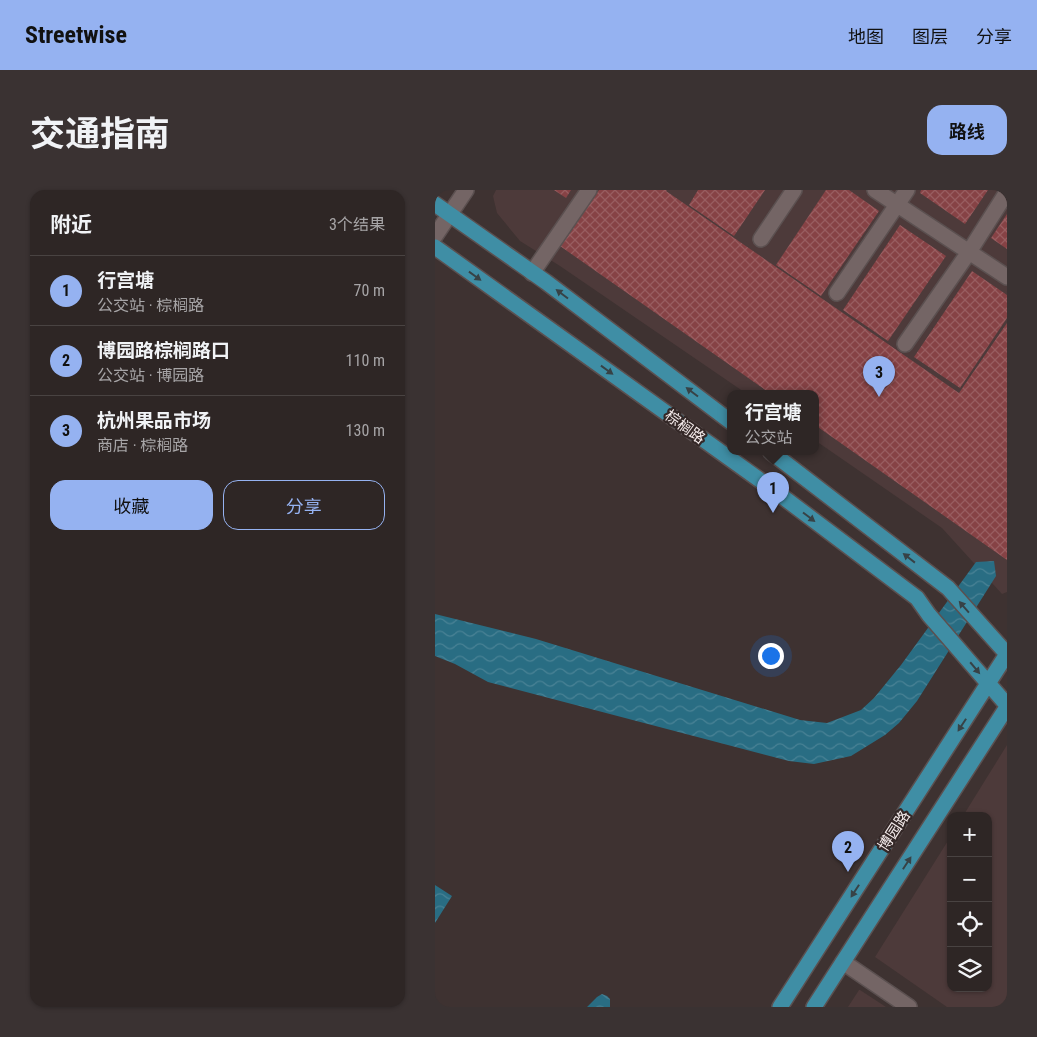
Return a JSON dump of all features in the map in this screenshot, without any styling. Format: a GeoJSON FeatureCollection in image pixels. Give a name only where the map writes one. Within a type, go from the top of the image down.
{"type":"FeatureCollection","features":[{"type":"Feature","properties":{"kind":"main road","name":"棕榈路"},"geometry":{"type":"LineString","coordinates":[[435,204],[533,273],[727,419]]}},
{"type":"Feature","properties":{"kind":"main road","name":"棕榈路"},"geometry":{"type":"LineString","coordinates":[[435,247],[775,491],[917,598],[929,615],[1007,706]]}},
{"type":"Feature","properties":{"kind":"main road"},"geometry":{"type":"LineString","coordinates":[[775,455],[947,588],[1007,654]]}},
{"type":"Feature","properties":{"kind":"main road","name":"博园路"},"geometry":{"type":"LineString","coordinates":[[780,1007],[1007,654]]}},
{"type":"Feature","properties":{"kind":"main road","name":"博园路"},"geometry":{"type":"LineString","coordinates":[[814,1007],[1007,706]]}},
{"type":"Feature","properties":{"kind":"street"},"geometry":{"type":"LineString","coordinates":[[435,236],[466,190]]}},
{"type":"Feature","properties":{"kind":"street"},"geometry":{"type":"LineString","coordinates":[[533,273],[589,190]]}},
{"type":"Feature","properties":{"kind":"street"},"geometry":{"type":"LineString","coordinates":[[761,239],[794,190]]}},
{"type":"Feature","properties":{"kind":"street"},"geometry":{"type":"LineString","coordinates":[[875,190],[1007,277]]}},
{"type":"Feature","properties":{"kind":"street"},"geometry":{"type":"LineString","coordinates":[[837,293],[907,190]]}},
{"type":"Feature","properties":{"kind":"street"},"geometry":{"type":"LineString","coordinates":[[905,344],[969,252],[1007,192]]}},
{"type":"Feature","properties":{"kind":"street"},"geometry":{"type":"LineString","coordinates":[[843,962],[909,1007]]}},
{"type":"Feature","properties":{"kind":"shaded area"},"geometry":{"type":"Polygon","coordinates":[[[496,190],[1007,190],[1007,592],[1002,594],[942,528],[819,443],[819,390],[741,390],[560,266],[520,241],[497,213],[493,196],[496,190]]]}},
{"type":"Feature","properties":{"kind":"shaded area"},"geometry":{"type":"Polygon","coordinates":[[[1007,745],[1007,1007],[947,1007],[875,957],[947,842],[947,992],[992,992],[992,812],[965,812],[1007,745]]]}},
{"type":"Feature","properties":{"kind":"shaded area"},"geometry":{"type":"Polygon","coordinates":[[[860,990],[886,1007],[848,1007],[860,990]]]}},
{"type":"Feature","properties":{"kind":"water"},"geometry":{"type":"Polygon","coordinates":[[[994,561],[996,576],[917,701],[899,723],[885,735],[851,756],[814,764],[789,761],[488,682],[455,664],[435,656],[435,614],[536,639],[800,720],[827,723],[861,710],[874,698],[901,665],[976,562],[994,561]]]}},
{"type":"Feature","properties":{"kind":"water"},"geometry":{"type":"Polygon","coordinates":[[[435,885],[452,896],[435,923],[435,885]]]}},
{"type":"Feature","properties":{"kind":"water"},"geometry":{"type":"Polygon","coordinates":[[[602,994],[610,999],[610,1007],[587,1007],[597,997],[602,994]]]}},
{"type":"Feature","properties":{"kind":"building"},"geometry":{"type":"Polygon","coordinates":[[[554,190],[571,190],[566,198],[554,190]]]}},
{"type":"Feature","properties":{"kind":"building"},"geometry":{"type":"Polygon","coordinates":[[[599,190],[667,190],[959,393],[1007,323],[1007,560],[819,428],[819,390],[765,390],[560,246],[599,190]]]}},
{"type":"Feature","properties":{"kind":"building"},"geometry":{"type":"Polygon","coordinates":[[[698,190],[765,190],[734,236],[689,205],[698,190]]]}},
{"type":"Feature","properties":{"kind":"building"},"geometry":{"type":"Polygon","coordinates":[[[826,190],[849,190],[879,211],[821,296],[776,265],[826,190]]]}},
{"type":"Feature","properties":{"kind":"building"},"geometry":{"type":"Polygon","coordinates":[[[921,190],[988,190],[965,224],[920,193],[921,190]]]}},
{"type":"Feature","properties":{"kind":"building"},"geometry":{"type":"Polygon","coordinates":[[[1007,214],[1007,249],[991,238],[1007,214]]]}},
{"type":"Feature","properties":{"kind":"building"},"geometry":{"type":"Polygon","coordinates":[[[900,225],[946,256],[888,341],[843,310],[900,225]]]}},
{"type":"Feature","properties":{"kind":"building"},"geometry":{"type":"Polygon","coordinates":[[[972,271],[1007,295],[1007,318],[960,388],[914,357],[972,271]]]}},
{"type":"Feature","properties":{"kind":"place","name":"杭州果品市场"},"geometry":{"type":"Point","coordinates":[879,397]}},
{"type":"Feature","properties":{"kind":"place","name":"行宫塘"},"geometry":{"type":"Point","coordinates":[773,513]}},
{"type":"Feature","properties":{"kind":"place","name":"博园路棕榈路口"},"geometry":{"type":"Point","coordinates":[848,872]}}]}
